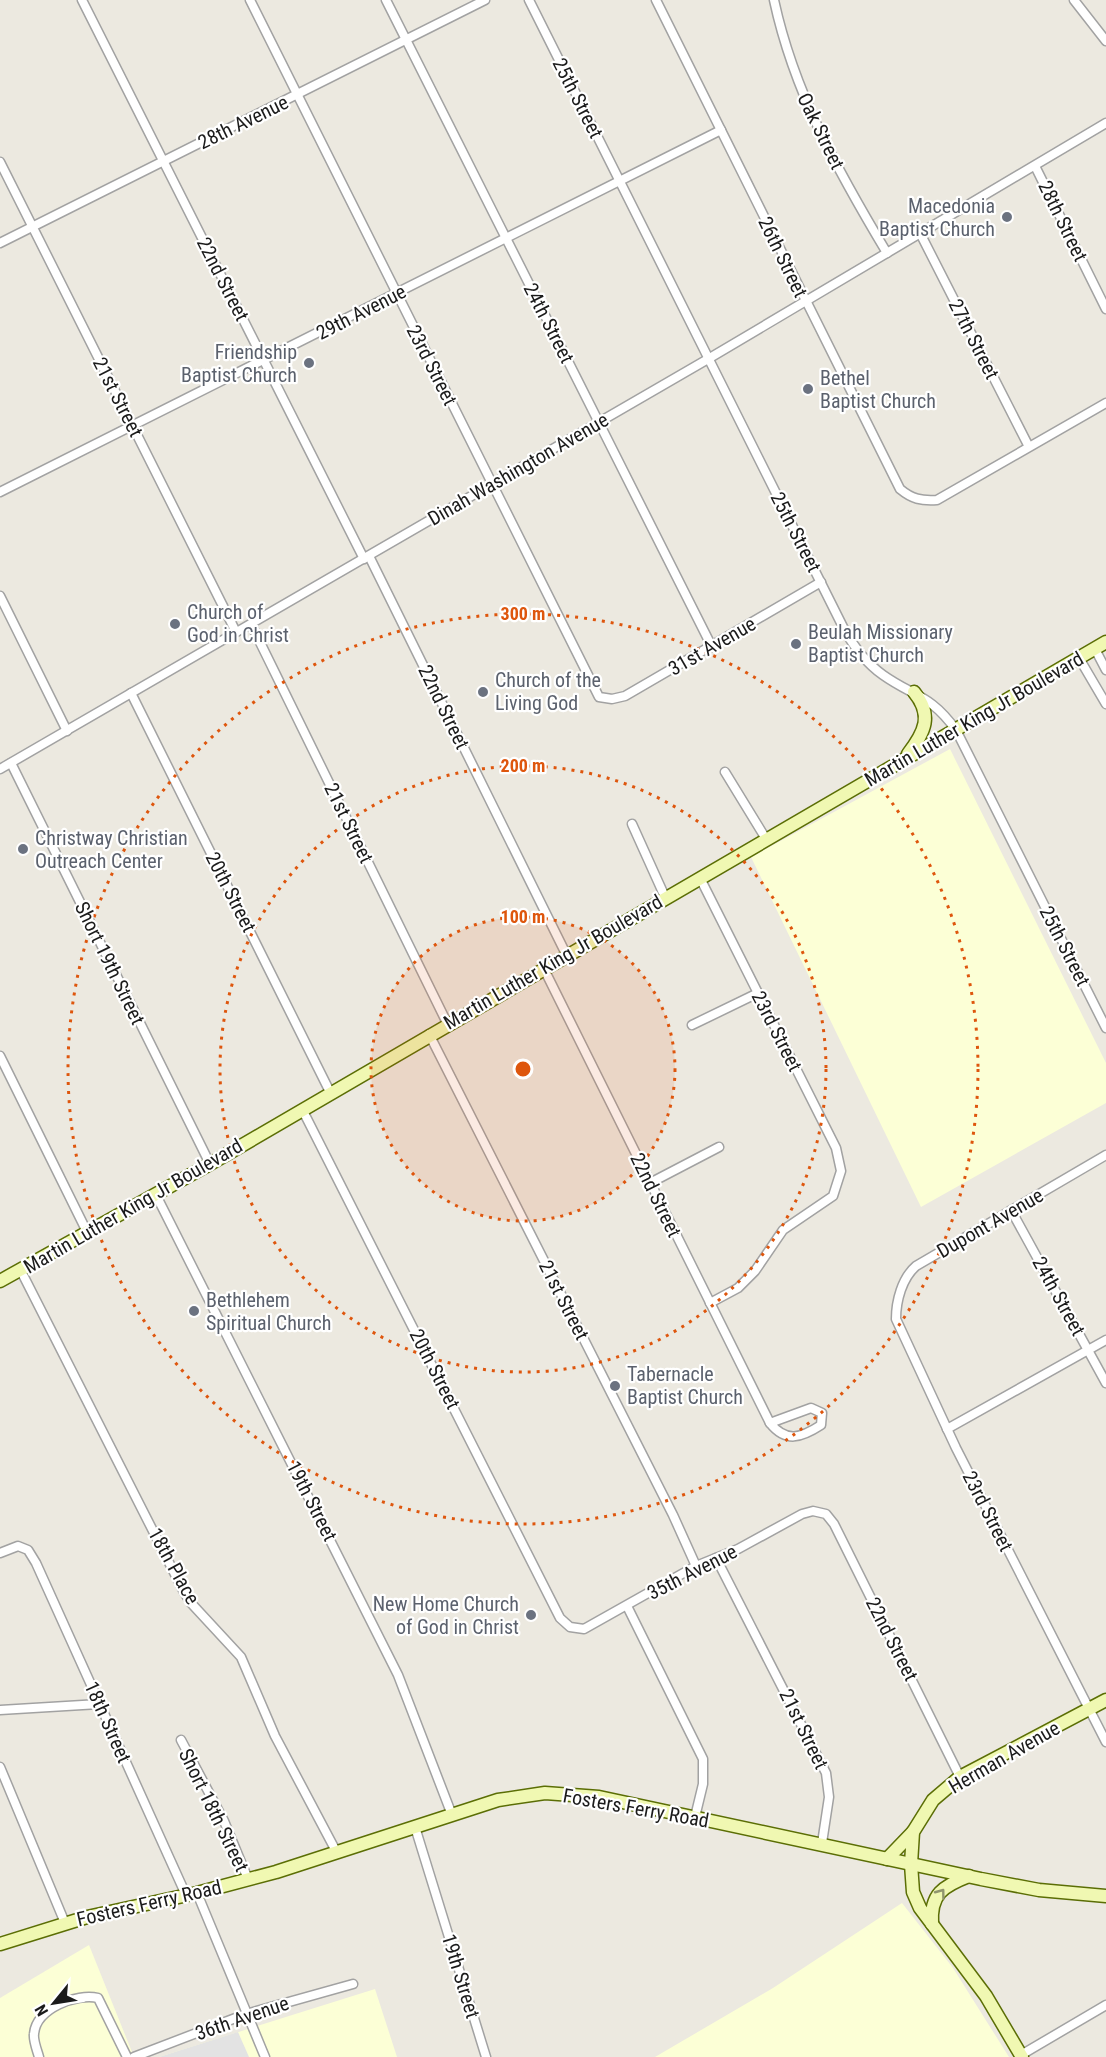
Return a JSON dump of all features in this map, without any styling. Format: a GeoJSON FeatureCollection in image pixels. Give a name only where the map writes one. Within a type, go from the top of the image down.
{"type":"FeatureCollection","features":[{"type":"Feature","properties":{"kind":"street","name":"22nd Street"},"geometry":{"type":"LineString","coordinates":[[82,0],[566,954]]}},
{"type":"Feature","properties":{"kind":"street","name":"23rd Street"},"geometry":{"type":"LineString","coordinates":[[250,0],[296,96],[599,697]]}},
{"type":"Feature","properties":{"kind":"street","name":"24th Street"},"geometry":{"type":"LineString","coordinates":[[386,0],[712,647]]}},
{"type":"Feature","properties":{"kind":"street","name":"28th Avenue"},"geometry":{"type":"LineString","coordinates":[[0,243],[485,0]]}},
{"type":"Feature","properties":{"kind":"street","name":"25th Street"},"geometry":{"type":"LineString","coordinates":[[529,0],[844,629],[860,654],[882,675],[942,710],[956,730],[1106,1028]]}},
{"type":"Feature","properties":{"kind":"street","name":"26th Street"},"geometry":{"type":"LineString","coordinates":[[656,0],[893,478],[910,497],[923,501],[937,500],[1028,445]]}},
{"type":"Feature","properties":{"kind":"street","name":"Oak Street"},"geometry":{"type":"LineString","coordinates":[[774,0],[787,53],[803,99],[853,197],[887,254]]}},
{"type":"Feature","properties":{"kind":"street"},"geometry":{"type":"LineString","coordinates":[[1074,0],[1106,41]]}},
{"type":"Feature","properties":{"kind":"street","name":"Dinah Washington Avenue"},"geometry":{"type":"LineString","coordinates":[[0,769],[708,359],[1106,123]]}},
{"type":"Feature","properties":{"kind":"street","name":"29th Avenue"},"geometry":{"type":"LineString","coordinates":[[0,492],[133,428],[721,130]]}},
{"type":"Feature","properties":{"kind":"street","name":"21st Street"},"geometry":{"type":"LineString","coordinates":[[0,162],[236,632]]}},
{"type":"Feature","properties":{"kind":"street","name":"28th Street"},"geometry":{"type":"LineString","coordinates":[[1035,166],[1106,309]]}},
{"type":"Feature","properties":{"kind":"street","name":"27th Street"},"geometry":{"type":"LineString","coordinates":[[920,233],[1028,445]]}},
{"type":"Feature","properties":{"kind":"street"},"geometry":{"type":"LineString","coordinates":[[1028,445],[1106,402]]}},
{"type":"Feature","properties":{"kind":"street","name":"31st Avenue"},"geometry":{"type":"LineString","coordinates":[[599,697],[612,699],[625,696],[821,582]]}},
{"type":"Feature","properties":{"kind":"street"},"geometry":{"type":"LineString","coordinates":[[0,596],[67,731]]}},
{"type":"Feature","properties":{"kind":"street","name":"21st Street"},"geometry":{"type":"LineString","coordinates":[[251,624],[447,1023]]}},
{"type":"Feature","properties":{"kind":"street"},"geometry":{"type":"LineString","coordinates":[[1100,646],[1106,670]]}},
{"type":"Feature","properties":{"kind":"street","name":"Martin Luther King Jr Boulevard"},"geometry":{"type":"LineString","coordinates":[[0,1281],[210,1164],[543,967],[1100,646]]}},
{"type":"Feature","properties":{"kind":"street"},"geometry":{"type":"LineString","coordinates":[[1079,658],[1106,704]]}},
{"type":"Feature","properties":{"kind":"street"},"geometry":{"type":"LineString","coordinates":[[904,760],[916,744],[925,722],[923,703],[914,692]]}},
{"type":"Feature","properties":{"kind":"street","name":"20th Street"},"geometry":{"type":"LineString","coordinates":[[131,693],[330,1092]]}},
{"type":"Feature","properties":{"kind":"street","name":"Short 19th Street"},"geometry":{"type":"LineString","coordinates":[[11,763],[210,1164]]}},
{"type":"Feature","properties":{"kind":"street"},"geometry":{"type":"LineString","coordinates":[[724,772],[766,840]]}},
{"type":"Feature","properties":{"kind":"street"},"geometry":{"type":"LineString","coordinates":[[632,824],[665,897]]}},
{"type":"Feature","properties":{"kind":"street","name":"23rd Street"},"geometry":{"type":"LineString","coordinates":[[700,878],[836,1148],[841,1171],[837,1188],[824,1204],[783,1230],[755,1271],[743,1284],[710,1303]]}},
{"type":"Feature","properties":{"kind":"street","name":"22nd Street"},"geometry":{"type":"LineString","coordinates":[[543,967],[770,1423]]}},
{"type":"Feature","properties":{"kind":"street"},"geometry":{"type":"LineString","coordinates":[[692,1025],[758,993]]}},
{"type":"Feature","properties":{"kind":"street","name":"21st Street"},"geometry":{"type":"LineString","coordinates":[[429,1034],[673,1515],[696,1566]]}},
{"type":"Feature","properties":{"kind":"street"},"geometry":{"type":"LineString","coordinates":[[0,1056],[88,1234]]}},
{"type":"Feature","properties":{"kind":"street","name":"20th Street"},"geometry":{"type":"LineString","coordinates":[[302,1109],[554,1607],[570,1627]]}},
{"type":"Feature","properties":{"kind":"street"},"geometry":{"type":"LineString","coordinates":[[650,1183],[719,1147]]}},
{"type":"Feature","properties":{"kind":"street","name":"Dupont Avenue"},"geometry":{"type":"LineString","coordinates":[[896,1309],[904,1281],[916,1266],[1106,1155]]}},
{"type":"Feature","properties":{"kind":"street","name":"19th Street"},"geometry":{"type":"LineString","coordinates":[[156,1195],[398,1675],[452,1815]]}},
{"type":"Feature","properties":{"kind":"street","name":"24th Street"},"geometry":{"type":"LineString","coordinates":[[1011,1210],[1090,1350],[1106,1383]]}},
{"type":"Feature","properties":{"kind":"street","name":"18th Place"},"geometry":{"type":"LineString","coordinates":[[21,1270],[184,1592],[191,1603],[242,1657],[275,1736],[307,1801],[337,1853]]}},
{"type":"Feature","properties":{"kind":"street","name":"23rd Street"},"geometry":{"type":"LineString","coordinates":[[896,1309],[899,1329],[947,1429],[1106,1742]]}},
{"type":"Feature","properties":{"kind":"street"},"geometry":{"type":"LineString","coordinates":[[947,1429],[1106,1340]]}},
{"type":"Feature","properties":{"kind":"street"},"geometry":{"type":"LineString","coordinates":[[811,1408],[822,1413],[821,1425],[800,1436],[789,1438],[778,1433],[770,1423],[811,1408]]}},
{"type":"Feature","properties":{"kind":"street","name":"22nd Street"},"geometry":{"type":"LineString","coordinates":[[813,1511],[826,1514],[834,1524],[960,1778]]}},
{"type":"Feature","properties":{"kind":"street","name":"35th Avenue"},"geometry":{"type":"LineString","coordinates":[[570,1627],[584,1629],[696,1566],[738,1550],[802,1514],[813,1511]]}},
{"type":"Feature","properties":{"kind":"street","name":"18th Street"},"geometry":{"type":"LineString","coordinates":[[0,1553],[18,1546],[28,1550],[99,1704],[192,1894],[265,2057]]}},
{"type":"Feature","properties":{"kind":"street","name":"21st Street"},"geometry":{"type":"LineString","coordinates":[[716,1558],[826,1773],[829,1797],[822,1843]]}},
{"type":"Feature","properties":{"kind":"street"},"geometry":{"type":"LineString","coordinates":[[627,1606],[703,1759],[703,1784],[695,1817]]}},
{"type":"Feature","properties":{"kind":"street","name":"Herman Avenue"},"geometry":{"type":"LineString","coordinates":[[911,1864],[913,1832],[933,1800],[960,1778],[1106,1700]]}},
{"type":"Feature","properties":{"kind":"street"},"geometry":{"type":"LineString","coordinates":[[0,1710],[99,1704]]}},
{"type":"Feature","properties":{"kind":"street","name":"Short 18th Street"},"geometry":{"type":"LineString","coordinates":[[181,1740],[224,1821],[248,1879]]}},
{"type":"Feature","properties":{"kind":"street"},"geometry":{"type":"LineString","coordinates":[[0,1767],[65,1923]]}},
{"type":"Feature","properties":{"kind":"street","name":"Fosters Ferry Road"},"geometry":{"type":"LineString","coordinates":[[0,1944],[65,1923],[248,1879],[513,1797],[563,1793],[599,1797],[1039,1890],[1106,1896]]}},
{"type":"Feature","properties":{"kind":"street","name":"19th Street"},"geometry":{"type":"LineString","coordinates":[[415,1827],[486,2057]]}},
{"type":"Feature","properties":{"kind":"street"},"geometry":{"type":"LineString","coordinates":[[887,1858],[913,1832]]}},
{"type":"Feature","properties":{"kind":"street"},"geometry":{"type":"LineString","coordinates":[[911,1864],[913,1892],[932,1924],[986,1996],[1021,2056],[1106,2005]]}},
{"type":"Feature","properties":{"kind":"street"},"geometry":{"type":"LineString","coordinates":[[932,1924],[934,1900],[939,1893],[948,1884],[969,1876]]}},
{"type":"Feature","properties":{"kind":"street","name":"36th Avenue"},"geometry":{"type":"LineString","coordinates":[[134,2057],[246,2014],[353,1984]]}},
{"type":"Feature","properties":{"kind":"street"},"geometry":{"type":"LineString","coordinates":[[39,2057],[33,2033],[39,2022],[54,2007],[86,1995],[98,1998],[128,2057]]}},
{"type":"Feature","properties":{"kind":"shaded area"},"geometry":{"type":"Polygon","coordinates":[[[950,749],[1106,1063],[1106,1103],[921,1207],[751,857],[950,749]]]}},
{"type":"Feature","properties":{"kind":"shaded area"},"geometry":{"type":"Polygon","coordinates":[[[902,1903],[953,1968],[1009,2057],[655,2057],[773,1988],[902,1903]]]}},
{"type":"Feature","properties":{"kind":"shaded area"},"geometry":{"type":"Polygon","coordinates":[[[89,1945],[134,2057],[0,2057],[0,1998],[89,1945]]]}},
{"type":"Feature","properties":{"kind":"shaded area"},"geometry":{"type":"Polygon","coordinates":[[[375,1989],[397,2057],[159,2057],[375,1989]]]}},
{"type":"Feature","properties":{"kind":"shaded area"},"geometry":{"type":"Polygon","coordinates":[[[238,2032],[249,2057],[159,2057],[238,2032]]]}},
{"type":"Feature","properties":{"kind":"place","name":"Macedonia Baptist Church"},"geometry":{"type":"Point","coordinates":[1007,217]}},
{"type":"Feature","properties":{"kind":"place","name":"Friendship Baptist Church"},"geometry":{"type":"Point","coordinates":[309,363]}},
{"type":"Feature","properties":{"kind":"place","name":"Bethel Baptist Church"},"geometry":{"type":"Point","coordinates":[808,389]}},
{"type":"Feature","properties":{"kind":"place","name":"Church of God in Christ"},"geometry":{"type":"Point","coordinates":[175,624]}},
{"type":"Feature","properties":{"kind":"place","name":"Beulah Missionary Baptist Church"},"geometry":{"type":"Point","coordinates":[796,644]}},
{"type":"Feature","properties":{"kind":"place","name":"Church of the Living God"},"geometry":{"type":"Point","coordinates":[483,692]}},
{"type":"Feature","properties":{"kind":"place","name":"Christway Christian Outreach Center"},"geometry":{"type":"Point","coordinates":[23,849]}},
{"type":"Feature","properties":{"kind":"place","name":"Bethlehem Spiritual Church"},"geometry":{"type":"Point","coordinates":[194,1311]}},
{"type":"Feature","properties":{"kind":"place","name":"Tabernacle Baptist Church"},"geometry":{"type":"Point","coordinates":[615,1386]}},
{"type":"Feature","properties":{"kind":"place","name":"New Home Church of God in Christ"},"geometry":{"type":"Point","coordinates":[531,1615]}}]}
